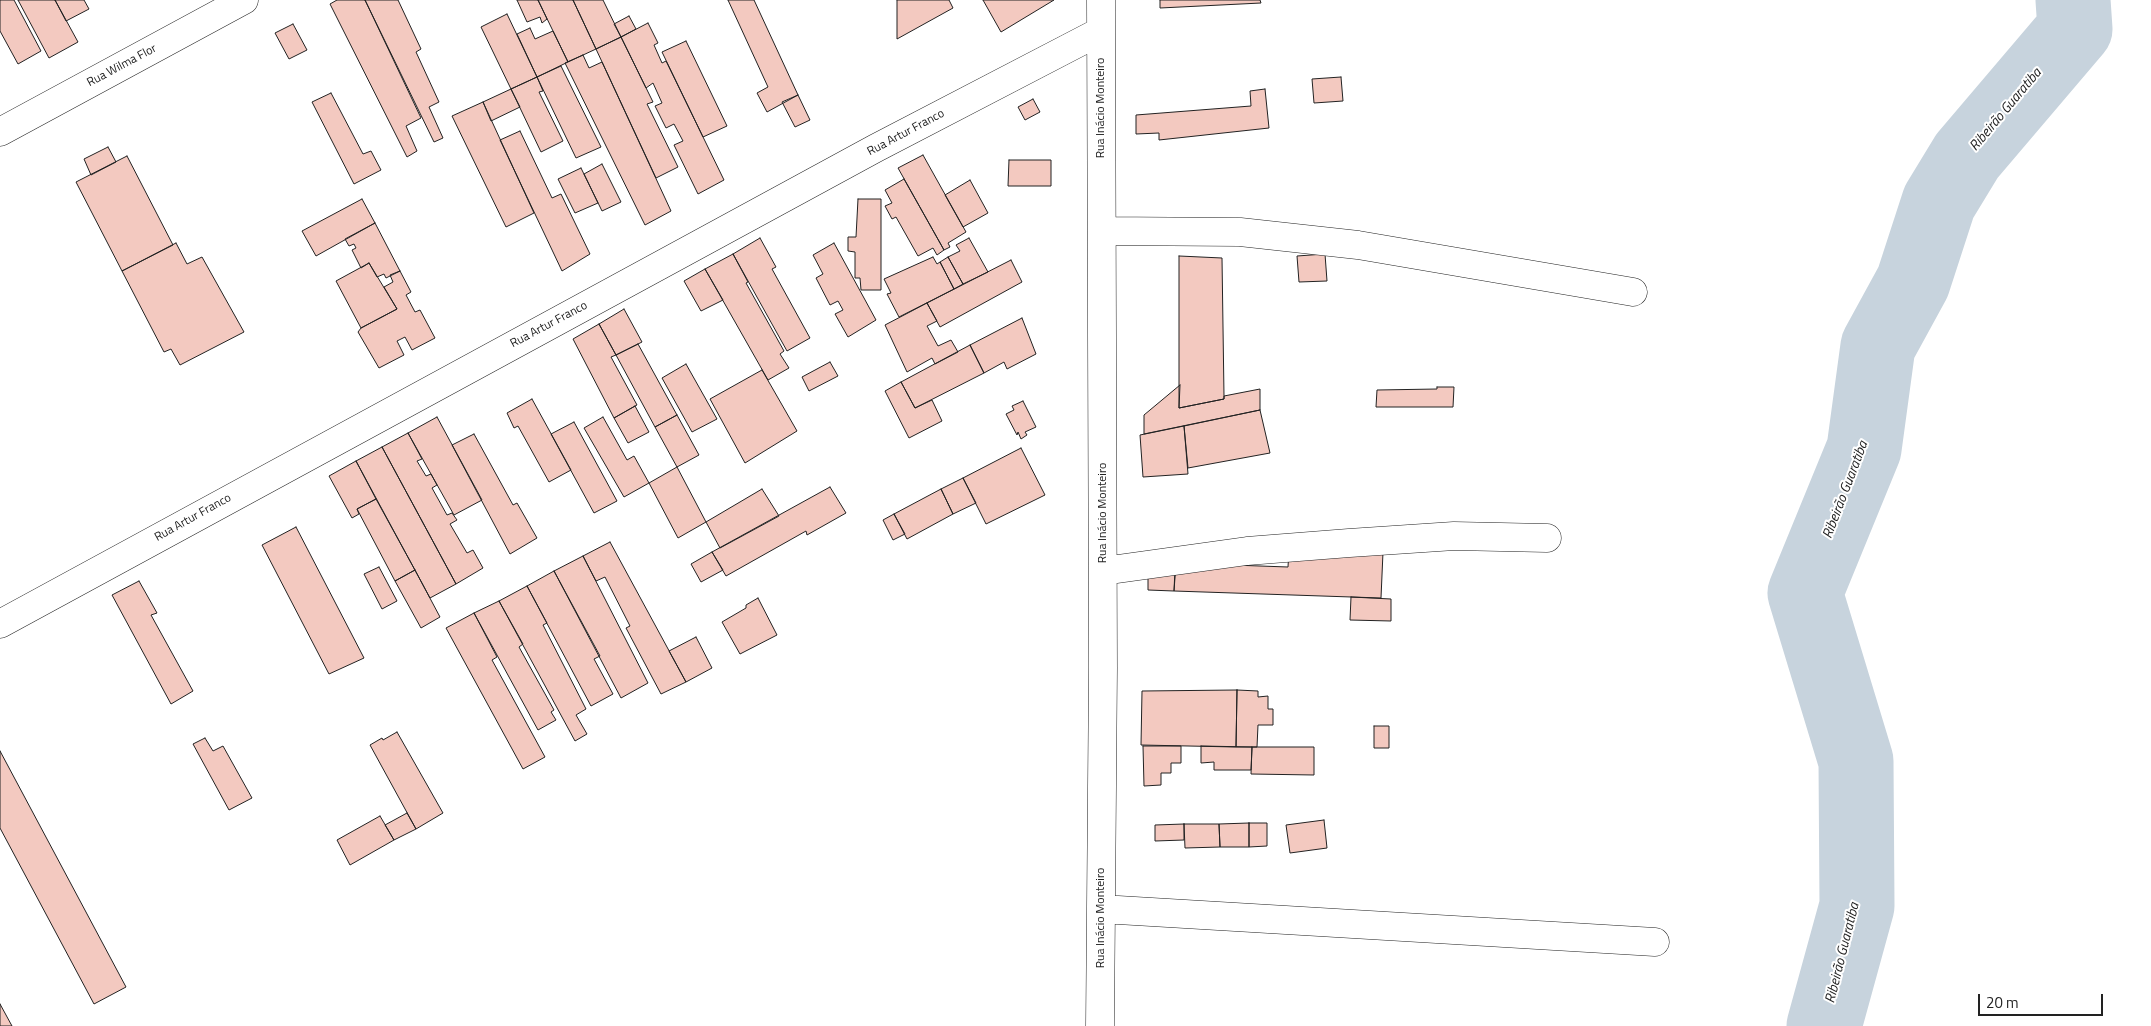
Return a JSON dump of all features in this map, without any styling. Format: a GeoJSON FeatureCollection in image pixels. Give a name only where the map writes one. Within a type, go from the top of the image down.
{"type":"FeatureCollection","features":[{"type":"Feature","properties":{"kind":"street","name":"Rua Wilma Flor"},"geometry":{"type":"LineString","coordinates":[[0,132],[244,0]]}},
{"type":"Feature","properties":{"kind":"street","name":"Rua Inácio Monteiro"},"geometry":{"type":"LineString","coordinates":[[1100,1026],[1103,571],[1101,0]]}},
{"type":"Feature","properties":{"kind":"street","name":"Rua Artur Franco"},"geometry":{"type":"LineString","coordinates":[[0,624],[876,148],[1101,32]]}},
{"type":"Feature","properties":{"kind":"street"},"geometry":{"type":"LineString","coordinates":[[1102,231],[1240,232],[1358,245],[1633,292]]}},
{"type":"Feature","properties":{"kind":"street"},"geometry":{"type":"LineString","coordinates":[[1103,571],[1247,551],[1454,536],[1547,538]]}},
{"type":"Feature","properties":{"kind":"street"},"geometry":{"type":"LineString","coordinates":[[1101,909],[1655,942]]}},
{"type":"Feature","properties":{"kind":"building"},"geometry":{"type":"Polygon","coordinates":[[[0,0],[14,0],[41,51],[18,64],[0,31],[0,0]]]}},
{"type":"Feature","properties":{"kind":"building"},"geometry":{"type":"Polygon","coordinates":[[[18,0],[55,0],[78,42],[49,58],[18,0]]]}},
{"type":"Feature","properties":{"kind":"building"},"geometry":{"type":"Polygon","coordinates":[[[55,0],[84,0],[89,9],[66,21],[55,0]]]}},
{"type":"Feature","properties":{"kind":"building"},"geometry":{"type":"Polygon","coordinates":[[[337,0],[365,0],[421,118],[406,126],[417,151],[407,157],[330,4],[337,0]]]}},
{"type":"Feature","properties":{"kind":"building"},"geometry":{"type":"Polygon","coordinates":[[[365,0],[398,0],[421,49],[416,52],[439,102],[429,107],[443,138],[434,142],[365,0]]]}},
{"type":"Feature","properties":{"kind":"building"},"geometry":{"type":"Polygon","coordinates":[[[517,0],[538,0],[547,19],[542,23],[540,17],[527,22],[517,0]]]}},
{"type":"Feature","properties":{"kind":"building"},"geometry":{"type":"Polygon","coordinates":[[[538,0],[573,0],[596,49],[568,62],[538,0]]]}},
{"type":"Feature","properties":{"kind":"building"},"geometry":{"type":"Polygon","coordinates":[[[573,0],[603,0],[621,37],[596,49],[573,0]]]}},
{"type":"Feature","properties":{"kind":"building"},"geometry":{"type":"Polygon","coordinates":[[[728,0],[754,0],[798,95],[767,112],[757,93],[768,87],[728,0]]]}},
{"type":"Feature","properties":{"kind":"building"},"geometry":{"type":"Polygon","coordinates":[[[897,0],[949,0],[953,8],[897,39],[897,0]]]}},
{"type":"Feature","properties":{"kind":"building"},"geometry":{"type":"Polygon","coordinates":[[[983,0],[1054,0],[1001,32],[983,0]]]}},
{"type":"Feature","properties":{"kind":"building"},"geometry":{"type":"Polygon","coordinates":[[[1160,0],[1260,0],[1261,3],[1160,8],[1160,0]]]}},
{"type":"Feature","properties":{"kind":"building"},"geometry":{"type":"Polygon","coordinates":[[[507,14],[537,77],[511,89],[481,27],[507,14]]]}},
{"type":"Feature","properties":{"kind":"building"},"geometry":{"type":"Polygon","coordinates":[[[629,16],[636,29],[621,37],[614,24],[629,16]]]}},
{"type":"Feature","properties":{"kind":"building"},"geometry":{"type":"Polygon","coordinates":[[[648,23],[658,43],[654,45],[662,63],[666,61],[724,180],[698,194],[674,145],[683,141],[674,124],[666,128],[655,106],[662,103],[653,83],[646,88],[621,37],[648,23]]]}},
{"type":"Feature","properties":{"kind":"building"},"geometry":{"type":"Polygon","coordinates":[[[293,24],[307,50],[289,59],[275,33],[293,24]]]}},
{"type":"Feature","properties":{"kind":"building"},"geometry":{"type":"Polygon","coordinates":[[[530,28],[535,39],[553,31],[568,62],[537,77],[517,34],[530,28]]]}},
{"type":"Feature","properties":{"kind":"building"},"geometry":{"type":"Polygon","coordinates":[[[621,37],[653,102],[647,104],[678,167],[656,178],[596,49],[621,37]]]}},
{"type":"Feature","properties":{"kind":"building"},"geometry":{"type":"Polygon","coordinates":[[[686,41],[727,126],[703,137],[662,52],[686,41]]]}},
{"type":"Feature","properties":{"kind":"building"},"geometry":{"type":"Polygon","coordinates":[[[583,55],[589,68],[602,62],[671,211],[645,225],[565,63],[583,55]]]}},
{"type":"Feature","properties":{"kind":"building"},"geometry":{"type":"Polygon","coordinates":[[[561,66],[601,147],[576,158],[537,77],[561,66]]]}},
{"type":"Feature","properties":{"kind":"building"},"geometry":{"type":"Polygon","coordinates":[[[537,77],[543,91],[539,92],[563,141],[541,152],[511,89],[537,77]]]}},
{"type":"Feature","properties":{"kind":"building"},"geometry":{"type":"Polygon","coordinates":[[[1341,77],[1343,101],[1314,103],[1312,79],[1341,77]]]}},
{"type":"Feature","properties":{"kind":"building"},"geometry":{"type":"Polygon","coordinates":[[[511,89],[520,107],[491,121],[483,102],[511,89]]]}},
{"type":"Feature","properties":{"kind":"building"},"geometry":{"type":"Polygon","coordinates":[[[1265,89],[1269,128],[1159,140],[1159,133],[1136,134],[1136,115],[1251,106],[1250,91],[1265,89]]]}},
{"type":"Feature","properties":{"kind":"building"},"geometry":{"type":"Polygon","coordinates":[[[331,93],[363,154],[371,151],[381,170],[354,184],[312,102],[331,93]]]}},
{"type":"Feature","properties":{"kind":"building"},"geometry":{"type":"Polygon","coordinates":[[[798,95],[810,120],[795,127],[782,102],[798,95]]]}},
{"type":"Feature","properties":{"kind":"building"},"geometry":{"type":"Polygon","coordinates":[[[1033,99],[1040,112],[1025,120],[1018,107],[1033,99]]]}},
{"type":"Feature","properties":{"kind":"building"},"geometry":{"type":"Polygon","coordinates":[[[483,102],[534,213],[506,227],[452,116],[483,102]]]}},
{"type":"Feature","properties":{"kind":"building"},"geometry":{"type":"Polygon","coordinates":[[[520,131],[552,198],[561,194],[590,254],[562,271],[500,140],[520,131]]]}},
{"type":"Feature","properties":{"kind":"building"},"geometry":{"type":"Polygon","coordinates":[[[108,147],[116,162],[91,175],[84,159],[108,147]]]}},
{"type":"Feature","properties":{"kind":"building"},"geometry":{"type":"Polygon","coordinates":[[[923,155],[966,232],[948,243],[950,247],[944,250],[898,168],[923,155]]]}},
{"type":"Feature","properties":{"kind":"building"},"geometry":{"type":"Polygon","coordinates":[[[127,156],[173,245],[122,271],[76,182],[127,156]]]}},
{"type":"Feature","properties":{"kind":"building"},"geometry":{"type":"Polygon","coordinates":[[[1009,160],[1051,160],[1051,186],[1008,186],[1009,160]]]}},
{"type":"Feature","properties":{"kind":"building"},"geometry":{"type":"Polygon","coordinates":[[[602,164],[621,202],[602,211],[584,174],[602,164]]]}},
{"type":"Feature","properties":{"kind":"building"},"geometry":{"type":"Polygon","coordinates":[[[581,168],[598,203],[575,213],[558,179],[581,168]]]}},
{"type":"Feature","properties":{"kind":"building"},"geometry":{"type":"Polygon","coordinates":[[[904,179],[944,250],[937,255],[933,248],[918,256],[896,217],[892,219],[885,206],[892,203],[885,190],[904,179]]]}},
{"type":"Feature","properties":{"kind":"building"},"geometry":{"type":"Polygon","coordinates":[[[970,180],[988,213],[963,227],[945,195],[970,180]]]}},
{"type":"Feature","properties":{"kind":"building"},"geometry":{"type":"Polygon","coordinates":[[[362,199],[375,223],[316,256],[302,231],[362,199]]]}},
{"type":"Feature","properties":{"kind":"building"},"geometry":{"type":"Polygon","coordinates":[[[858,199],[881,199],[881,290],[861,290],[860,278],[855,278],[855,252],[848,251],[848,237],[856,237],[858,199]]]}},
{"type":"Feature","properties":{"kind":"building"},"geometry":{"type":"Polygon","coordinates":[[[375,223],[400,271],[386,278],[384,274],[377,277],[369,263],[361,268],[352,250],[356,248],[354,244],[349,246],[345,239],[375,223]]]}},
{"type":"Feature","properties":{"kind":"building"},"geometry":{"type":"Polygon","coordinates":[[[760,238],[776,267],[772,269],[810,338],[787,351],[733,254],[760,238]]]}},
{"type":"Feature","properties":{"kind":"building"},"geometry":{"type":"Polygon","coordinates":[[[969,238],[988,272],[963,284],[948,257],[960,251],[956,245],[969,238]]]}},
{"type":"Feature","properties":{"kind":"building"},"geometry":{"type":"Polygon","coordinates":[[[176,243],[187,264],[202,257],[244,332],[180,365],[171,349],[164,352],[122,271],[176,243]]]}},
{"type":"Feature","properties":{"kind":"building"},"geometry":{"type":"Polygon","coordinates":[[[834,243],[876,320],[848,337],[835,314],[843,310],[838,301],[830,305],[816,278],[823,274],[813,255],[834,243]]]}},
{"type":"Feature","properties":{"kind":"building"},"geometry":{"type":"Polygon","coordinates":[[[733,254],[748,282],[746,283],[784,351],[780,354],[789,368],[768,380],[705,269],[733,254]]]}},
{"type":"Feature","properties":{"kind":"building"},"geometry":{"type":"Polygon","coordinates":[[[1325,254],[1327,281],[1299,282],[1297,256],[1325,254]]]}},
{"type":"Feature","properties":{"kind":"building"},"geometry":{"type":"Polygon","coordinates":[[[1179,256],[1222,258],[1224,399],[1179,408],[1179,256]]]}},
{"type":"Feature","properties":{"kind":"building"},"geometry":{"type":"Polygon","coordinates":[[[933,257],[937,264],[940,262],[954,289],[899,317],[887,294],[891,293],[884,279],[933,257]]]}},
{"type":"Feature","properties":{"kind":"building"},"geometry":{"type":"Polygon","coordinates":[[[948,257],[963,284],[954,289],[940,262],[948,257]]]}},
{"type":"Feature","properties":{"kind":"building"},"geometry":{"type":"Polygon","coordinates":[[[1011,260],[1022,282],[940,327],[927,303],[1011,260]]]}},
{"type":"Feature","properties":{"kind":"building"},"geometry":{"type":"Polygon","coordinates":[[[369,263],[397,309],[361,328],[336,281],[369,263]]]}},
{"type":"Feature","properties":{"kind":"building"},"geometry":{"type":"Polygon","coordinates":[[[705,269],[723,300],[701,311],[684,281],[705,269]]]}},
{"type":"Feature","properties":{"kind":"building"},"geometry":{"type":"Polygon","coordinates":[[[400,271],[411,292],[406,295],[415,312],[420,310],[435,338],[412,350],[405,337],[397,341],[404,355],[379,368],[358,332],[361,328],[397,309],[384,287],[393,282],[390,275],[400,271]]]}},
{"type":"Feature","properties":{"kind":"building"},"geometry":{"type":"Polygon","coordinates":[[[927,303],[937,321],[927,326],[938,346],[951,340],[958,352],[935,364],[932,358],[907,372],[885,325],[927,303]]]}},
{"type":"Feature","properties":{"kind":"building"},"geometry":{"type":"Polygon","coordinates":[[[624,309],[642,342],[616,355],[599,324],[624,309]]]}},
{"type":"Feature","properties":{"kind":"building"},"geometry":{"type":"Polygon","coordinates":[[[1022,318],[1036,354],[1007,369],[1004,362],[984,373],[970,345],[1022,318]]]}},
{"type":"Feature","properties":{"kind":"building"},"geometry":{"type":"Polygon","coordinates":[[[599,324],[616,355],[611,357],[637,405],[614,418],[573,339],[599,324]]]}},
{"type":"Feature","properties":{"kind":"building"},"geometry":{"type":"Polygon","coordinates":[[[638,344],[677,415],[655,427],[616,355],[638,344]]]}},
{"type":"Feature","properties":{"kind":"building"},"geometry":{"type":"Polygon","coordinates":[[[970,345],[984,373],[915,408],[901,382],[970,345]]]}},
{"type":"Feature","properties":{"kind":"building"},"geometry":{"type":"Polygon","coordinates":[[[830,362],[838,376],[809,391],[802,377],[830,362]]]}},
{"type":"Feature","properties":{"kind":"building"},"geometry":{"type":"Polygon","coordinates":[[[686,364],[717,419],[692,432],[662,378],[686,364]]]}},
{"type":"Feature","properties":{"kind":"building"},"geometry":{"type":"Polygon","coordinates":[[[762,370],[797,431],[745,463],[710,399],[762,370]]]}},
{"type":"Feature","properties":{"kind":"building"},"geometry":{"type":"Polygon","coordinates":[[[901,382],[915,408],[932,400],[942,421],[909,438],[885,391],[901,382]]]}},
{"type":"Feature","properties":{"kind":"building"},"geometry":{"type":"Polygon","coordinates":[[[1180,385],[1179,408],[1224,399],[1224,396],[1260,389],[1260,410],[1144,434],[1144,415],[1180,385]]]}},
{"type":"Feature","properties":{"kind":"building"},"geometry":{"type":"Polygon","coordinates":[[[1437,387],[1454,387],[1453,407],[1376,407],[1377,390],[1437,389],[1437,387]]]}},
{"type":"Feature","properties":{"kind":"building"},"geometry":{"type":"Polygon","coordinates":[[[532,399],[571,470],[549,482],[518,426],[514,428],[507,413],[532,399]]]}},
{"type":"Feature","properties":{"kind":"building"},"geometry":{"type":"Polygon","coordinates":[[[1023,401],[1036,427],[1025,432],[1027,435],[1021,439],[1006,414],[1014,410],[1012,406],[1023,401]]]}},
{"type":"Feature","properties":{"kind":"building"},"geometry":{"type":"Polygon","coordinates":[[[635,406],[649,432],[628,443],[614,418],[635,406]]]}},
{"type":"Feature","properties":{"kind":"building"},"geometry":{"type":"Polygon","coordinates":[[[1260,410],[1270,453],[1188,468],[1184,426],[1260,410]]]}},
{"type":"Feature","properties":{"kind":"building"},"geometry":{"type":"Polygon","coordinates":[[[677,415],[699,455],[677,467],[655,427],[677,415]]]}},
{"type":"Feature","properties":{"kind":"building"},"geometry":{"type":"Polygon","coordinates":[[[437,417],[482,500],[454,515],[408,433],[437,417]]]}},
{"type":"Feature","properties":{"kind":"building"},"geometry":{"type":"Polygon","coordinates":[[[603,417],[627,460],[634,456],[649,483],[624,497],[584,428],[603,417]]]}},
{"type":"Feature","properties":{"kind":"building"},"geometry":{"type":"Polygon","coordinates":[[[574,422],[617,501],[594,513],[551,434],[574,422]]]}},
{"type":"Feature","properties":{"kind":"building"},"geometry":{"type":"Polygon","coordinates":[[[1184,426],[1188,474],[1143,477],[1140,435],[1184,426]]]}},
{"type":"Feature","properties":{"kind":"building"},"geometry":{"type":"Polygon","coordinates":[[[408,433],[422,459],[417,461],[426,476],[431,474],[437,485],[432,488],[447,515],[452,513],[457,520],[450,524],[467,553],[473,550],[483,568],[456,584],[382,447],[408,433]]]}},
{"type":"Feature","properties":{"kind":"building"},"geometry":{"type":"Polygon","coordinates":[[[474,434],[513,505],[517,503],[537,538],[510,554],[452,445],[474,434]]]}},
{"type":"Feature","properties":{"kind":"building"},"geometry":{"type":"Polygon","coordinates":[[[382,447],[456,584],[430,598],[356,461],[382,447]]]}},
{"type":"Feature","properties":{"kind":"building"},"geometry":{"type":"Polygon","coordinates":[[[1021,448],[1045,495],[986,524],[963,478],[1021,448]]]}},
{"type":"Feature","properties":{"kind":"building"},"geometry":{"type":"Polygon","coordinates":[[[356,461],[376,499],[357,509],[359,514],[352,518],[329,476],[356,461]]]}},
{"type":"Feature","properties":{"kind":"building"},"geometry":{"type":"Polygon","coordinates":[[[677,467],[706,522],[678,538],[649,483],[677,467]]]}},
{"type":"Feature","properties":{"kind":"building"},"geometry":{"type":"Polygon","coordinates":[[[963,478],[976,503],[953,514],[941,489],[963,478]]]}},
{"type":"Feature","properties":{"kind":"building"},"geometry":{"type":"Polygon","coordinates":[[[830,487],[846,513],[807,535],[806,531],[726,576],[712,552],[830,487]]]}},
{"type":"Feature","properties":{"kind":"building"},"geometry":{"type":"Polygon","coordinates":[[[762,489],[779,516],[720,548],[706,522],[762,489]]]}},
{"type":"Feature","properties":{"kind":"building"},"geometry":{"type":"Polygon","coordinates":[[[941,489],[953,514],[907,539],[894,514],[941,489]]]}},
{"type":"Feature","properties":{"kind":"building"},"geometry":{"type":"Polygon","coordinates":[[[376,499],[415,570],[395,581],[357,509],[376,499]]]}},
{"type":"Feature","properties":{"kind":"building"},"geometry":{"type":"Polygon","coordinates":[[[894,514],[905,534],[893,540],[883,520],[894,514]]]}},
{"type":"Feature","properties":{"kind":"building"},"geometry":{"type":"Polygon","coordinates":[[[296,527],[364,658],[329,674],[262,545],[296,527]]]}},
{"type":"Feature","properties":{"kind":"building"},"geometry":{"type":"Polygon","coordinates":[[[610,542],[686,682],[661,694],[626,628],[630,626],[605,577],[596,581],[583,556],[610,542]]]}},
{"type":"Feature","properties":{"kind":"building"},"geometry":{"type":"Polygon","coordinates":[[[1289,548],[1383,552],[1381,598],[1174,591],[1176,563],[1288,567],[1289,548]]]}},
{"type":"Feature","properties":{"kind":"building"},"geometry":{"type":"Polygon","coordinates":[[[712,552],[723,570],[701,582],[691,564],[712,552]]]}},
{"type":"Feature","properties":{"kind":"building"},"geometry":{"type":"Polygon","coordinates":[[[583,556],[648,683],[621,698],[554,571],[583,556]]]}},
{"type":"Feature","properties":{"kind":"building"},"geometry":{"type":"Polygon","coordinates":[[[379,567],[397,601],[382,609],[364,574],[379,567]]]}},
{"type":"Feature","properties":{"kind":"building"},"geometry":{"type":"Polygon","coordinates":[[[1148,568],[1175,569],[1174,591],[1148,590],[1148,568]]]}},
{"type":"Feature","properties":{"kind":"building"},"geometry":{"type":"Polygon","coordinates":[[[415,570],[440,617],[421,628],[395,581],[415,570]]]}},
{"type":"Feature","properties":{"kind":"building"},"geometry":{"type":"Polygon","coordinates":[[[554,571],[600,656],[594,659],[613,694],[591,706],[527,586],[554,571]]]}},
{"type":"Feature","properties":{"kind":"building"},"geometry":{"type":"Polygon","coordinates":[[[139,581],[157,613],[151,615],[193,691],[171,704],[112,595],[139,581]]]}},
{"type":"Feature","properties":{"kind":"building"},"geometry":{"type":"Polygon","coordinates":[[[527,586],[547,623],[543,625],[586,709],[576,715],[587,734],[575,741],[499,601],[527,586]]]}},
{"type":"Feature","properties":{"kind":"building"},"geometry":{"type":"Polygon","coordinates":[[[1351,597],[1391,599],[1391,621],[1350,620],[1351,597]]]}},
{"type":"Feature","properties":{"kind":"building"},"geometry":{"type":"Polygon","coordinates":[[[758,598],[777,635],[740,654],[722,622],[746,608],[746,605],[758,598]]]}},
{"type":"Feature","properties":{"kind":"building"},"geometry":{"type":"Polygon","coordinates":[[[499,601],[523,644],[519,647],[554,710],[551,712],[556,720],[538,730],[474,613],[499,601]]]}},
{"type":"Feature","properties":{"kind":"building"},"geometry":{"type":"Polygon","coordinates":[[[474,613],[497,657],[492,660],[545,757],[523,769],[446,628],[474,613]]]}},
{"type":"Feature","properties":{"kind":"building"},"geometry":{"type":"Polygon","coordinates":[[[696,637],[712,668],[686,682],[669,651],[696,637]]]}},
{"type":"Feature","properties":{"kind":"building"},"geometry":{"type":"Polygon","coordinates":[[[1237,690],[1236,747],[1141,745],[1142,691],[1237,690]]]}},
{"type":"Feature","properties":{"kind":"building"},"geometry":{"type":"Polygon","coordinates":[[[1237,690],[1258,691],[1258,697],[1268,696],[1268,709],[1273,709],[1273,725],[1258,725],[1257,747],[1236,747],[1237,690]]]}},
{"type":"Feature","properties":{"kind":"building"},"geometry":{"type":"Polygon","coordinates":[[[1374,726],[1389,726],[1389,748],[1374,748],[1374,726]]]}},
{"type":"Feature","properties":{"kind":"building"},"geometry":{"type":"Polygon","coordinates":[[[397,732],[443,813],[416,829],[370,745],[397,732]]]}},
{"type":"Feature","properties":{"kind":"building"},"geometry":{"type":"Polygon","coordinates":[[[205,738],[213,751],[223,746],[252,798],[229,810],[193,744],[205,738]]]}},
{"type":"Feature","properties":{"kind":"building"},"geometry":{"type":"Polygon","coordinates":[[[1143,746],[1181,746],[1181,763],[1171,763],[1171,773],[1161,773],[1161,785],[1144,786],[1143,746]]]}},
{"type":"Feature","properties":{"kind":"building"},"geometry":{"type":"Polygon","coordinates":[[[1201,746],[1252,747],[1251,770],[1214,770],[1214,762],[1201,763],[1201,746]]]}},
{"type":"Feature","properties":{"kind":"building"},"geometry":{"type":"Polygon","coordinates":[[[1252,747],[1314,747],[1314,775],[1251,774],[1252,747]]]}},
{"type":"Feature","properties":{"kind":"building"},"geometry":{"type":"Polygon","coordinates":[[[0,751],[126,987],[94,1004],[0,828],[0,751]]]}},
{"type":"Feature","properties":{"kind":"building"},"geometry":{"type":"Polygon","coordinates":[[[407,813],[416,829],[394,840],[385,825],[407,813]]]}},
{"type":"Feature","properties":{"kind":"building"},"geometry":{"type":"Polygon","coordinates":[[[380,816],[394,840],[350,865],[337,840],[380,816]]]}},
{"type":"Feature","properties":{"kind":"building"},"geometry":{"type":"Polygon","coordinates":[[[1324,820],[1327,848],[1290,853],[1286,825],[1324,820]]]}},
{"type":"Feature","properties":{"kind":"building"},"geometry":{"type":"Polygon","coordinates":[[[1249,823],[1249,847],[1220,847],[1219,824],[1249,823]]]}},
{"type":"Feature","properties":{"kind":"building"},"geometry":{"type":"Polygon","coordinates":[[[1249,823],[1267,823],[1267,846],[1249,847],[1249,823]]]}},
{"type":"Feature","properties":{"kind":"building"},"geometry":{"type":"Polygon","coordinates":[[[1184,824],[1184,840],[1155,841],[1155,825],[1184,824]]]}},
{"type":"Feature","properties":{"kind":"building"},"geometry":{"type":"Polygon","coordinates":[[[1184,824],[1219,824],[1220,847],[1185,848],[1184,824]]]}},
{"type":"Feature","properties":{"kind":"building"},"geometry":{"type":"Polygon","coordinates":[[[0,1004],[12,1026],[0,1026],[0,1004]]]}},
{"type":"Feature","properties":{"kind":"waterway","name":"Ribeirão Guaratiba"},"geometry":{"type":"LineString","coordinates":[[1824,1026],[1857,906],[1856,761],[1805,593],[1864,449],[1878,346],[1913,282],[1939,202],[1967,156],[2075,29],[2073,0]]}}]}
